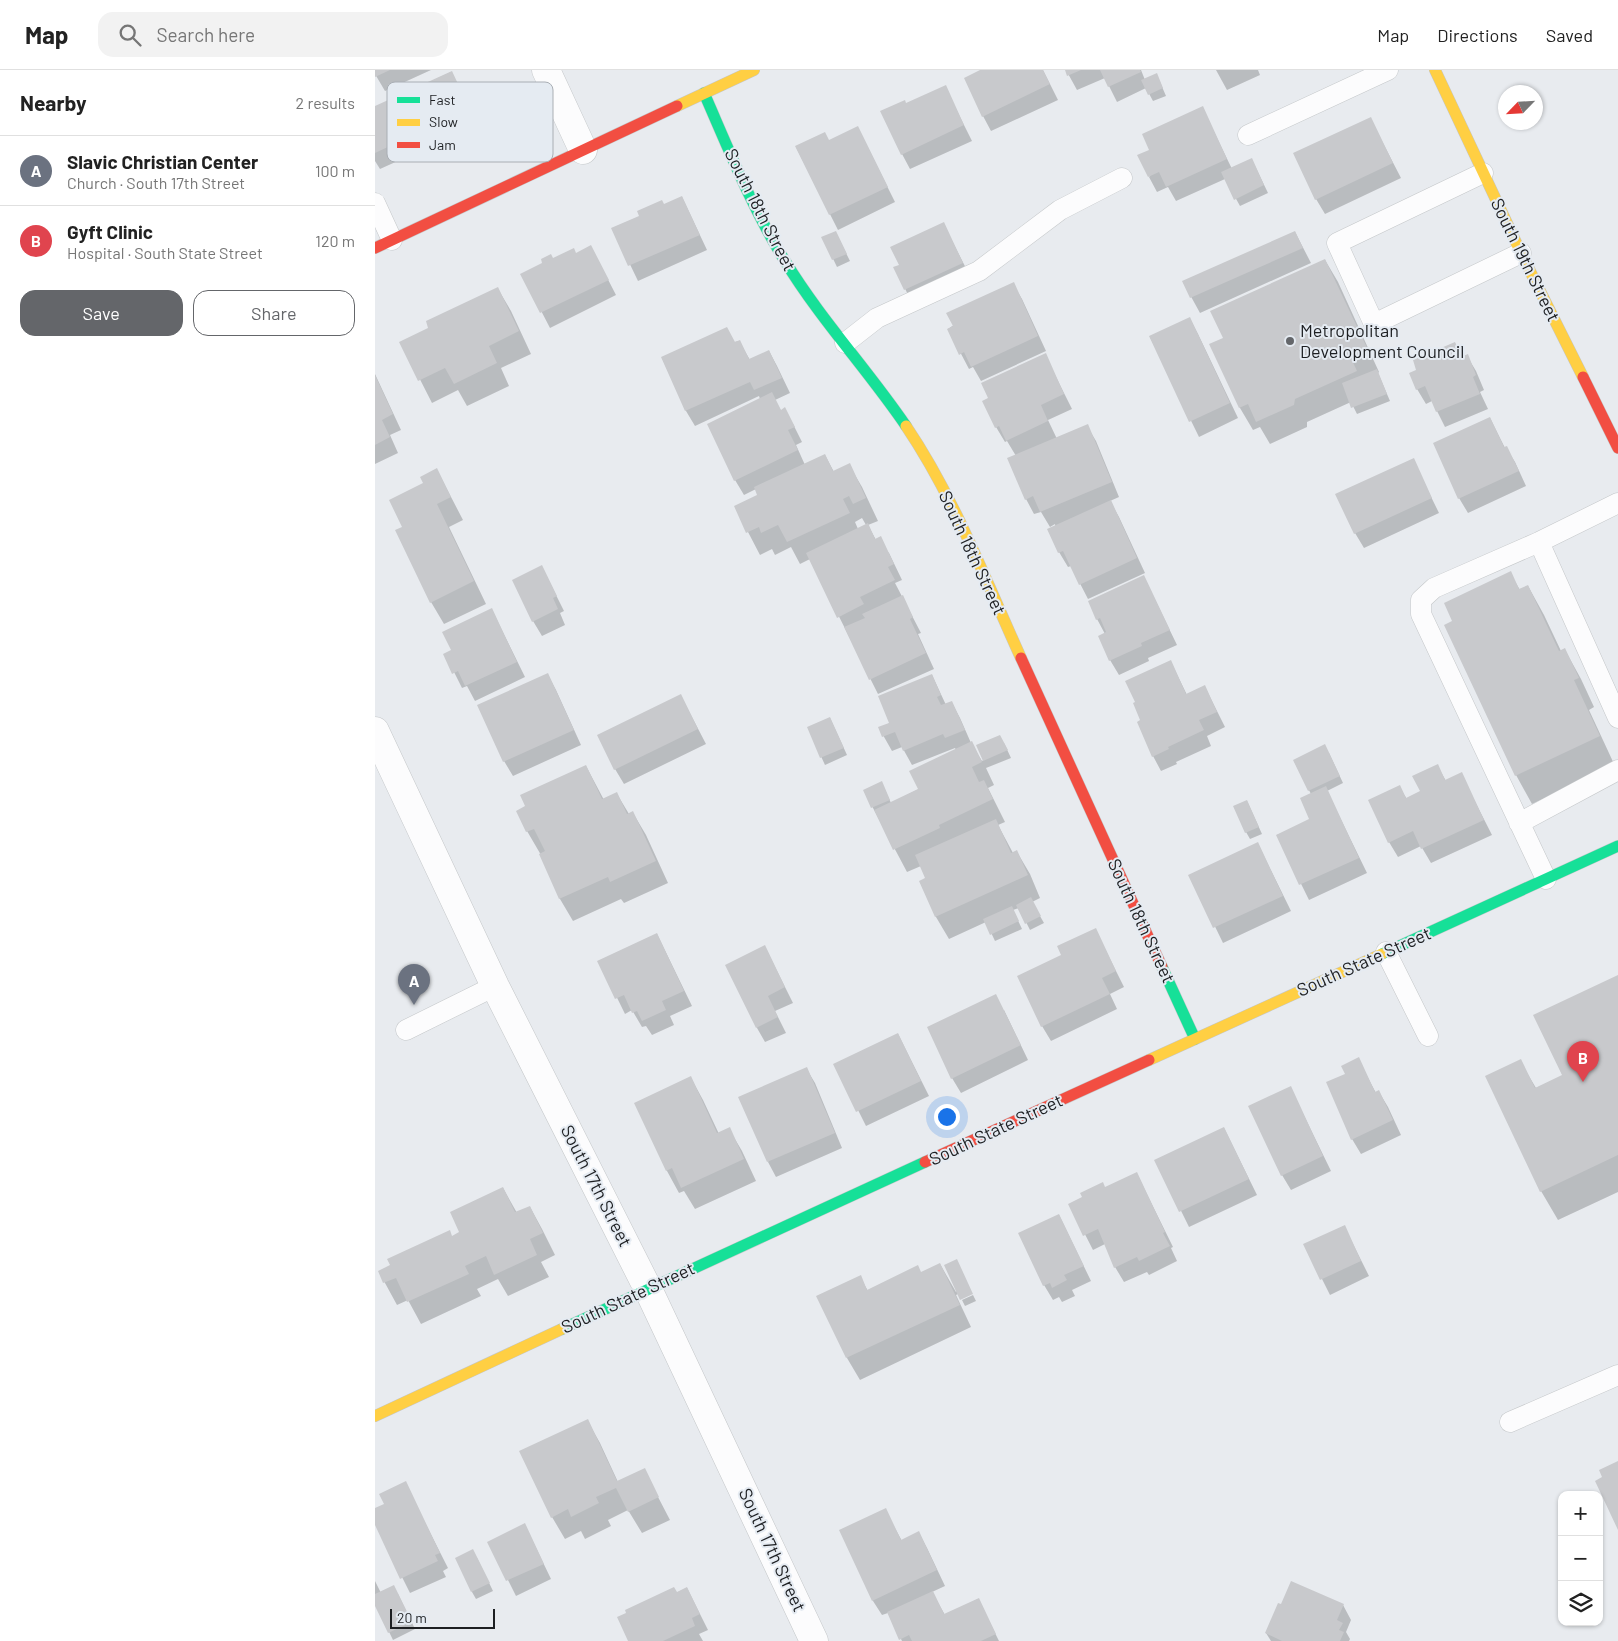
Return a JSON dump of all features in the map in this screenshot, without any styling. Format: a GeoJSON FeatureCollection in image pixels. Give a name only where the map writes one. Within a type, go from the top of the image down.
{"type":"FeatureCollection","features":[{"type":"Feature","properties":{"kind":"street"},"geometry":{"type":"LineString","coordinates":[[546,70],[552,82]]}},
{"type":"Feature","properties":{"kind":"street"},"geometry":{"type":"LineString","coordinates":[[384,244],[754,70]]}},
{"type":"Feature","properties":{"kind":"street","name":"South 19th Street"},"geometry":{"type":"LineString","coordinates":[[1435,70],[1521,253],[1618,448]]}},
{"type":"Feature","properties":{"kind":"street"},"geometry":{"type":"LineString","coordinates":[[553,85],[583,150]]}},
{"type":"Feature","properties":{"kind":"street","name":"South 18th Street"},"geometry":{"type":"LineString","coordinates":[[704,93],[783,260],[910,432],[937,480],[1195,1039]]}},
{"type":"Feature","properties":{"kind":"street","name":"South 17th Street"},"geometry":{"type":"LineString","coordinates":[[375,731],[495,986],[648,1288],[815,1641]]}},
{"type":"Feature","properties":{"kind":"street","name":"South State Street"},"geometry":{"type":"LineString","coordinates":[[375,1416],[648,1288],[1618,846]]}},
{"type":"Feature","properties":{"kind":"lane"},"geometry":{"type":"LineString","coordinates":[[1248,135],[1388,70]]}},
{"type":"Feature","properties":{"kind":"lane"},"geometry":{"type":"LineString","coordinates":[[1483,173],[1337,243],[1375,324],[1521,253]]}},
{"type":"Feature","properties":{"kind":"lane"},"geometry":{"type":"LineString","coordinates":[[845,343],[877,318],[979,271],[1060,210],[1122,178]]}},
{"type":"Feature","properties":{"kind":"lane"},"geometry":{"type":"LineString","coordinates":[[375,203],[384,244]]}},
{"type":"Feature","properties":{"kind":"lane"},"geometry":{"type":"LineString","coordinates":[[1546,879],[1421,614],[1421,600],[1433,588],[1539,542],[1618,503]]}},
{"type":"Feature","properties":{"kind":"lane"},"geometry":{"type":"LineString","coordinates":[[1539,542],[1618,718]]}},
{"type":"Feature","properties":{"kind":"lane"},"geometry":{"type":"LineString","coordinates":[[1519,823],[1618,770]]}},
{"type":"Feature","properties":{"kind":"lane"},"geometry":{"type":"LineString","coordinates":[[1386,952],[1428,1036]]}},
{"type":"Feature","properties":{"kind":"lane"},"geometry":{"type":"LineString","coordinates":[[406,1030],[495,986]]}},
{"type":"Feature","properties":{"kind":"lane"},"geometry":{"type":"LineString","coordinates":[[1510,1422],[1618,1375]]}},
{"type":"Feature","properties":{"kind":"building"},"geometry":{"type":"Polygon","coordinates":[[[375,70],[390,70],[375,77],[375,70]]]}},
{"type":"Feature","properties":{"kind":"building"},"geometry":{"type":"Polygon","coordinates":[[[980,70],[1043,70],[1050,84],[982,117],[964,78],[980,70]]]}},
{"type":"Feature","properties":{"kind":"building"},"geometry":{"type":"Polygon","coordinates":[[[1065,70],[1081,70],[1067,76],[1065,70]]]}},
{"type":"Feature","properties":{"kind":"building"},"geometry":{"type":"Polygon","coordinates":[[[1100,70],[1140,70],[1141,72],[1108,87],[1100,70]]]}},
{"type":"Feature","properties":{"kind":"building"},"geometry":{"type":"Polygon","coordinates":[[[452,71],[457,82],[428,82],[452,71]]]}},
{"type":"Feature","properties":{"kind":"building"},"geometry":{"type":"Polygon","coordinates":[[[1157,73],[1163,88],[1148,95],[1141,80],[1157,73]]]}},
{"type":"Feature","properties":{"kind":"building"},"geometry":{"type":"Polygon","coordinates":[[[946,85],[964,125],[901,155],[880,111],[905,100],[906,103],[946,85]]]}},
{"type":"Feature","properties":{"kind":"building"},"geometry":{"type":"Polygon","coordinates":[[[387,101],[387,147],[375,153],[375,106],[387,101]]]}},
{"type":"Feature","properties":{"kind":"building"},"geometry":{"type":"Polygon","coordinates":[[[1203,106],[1227,159],[1166,187],[1159,172],[1148,177],[1137,155],[1149,150],[1142,134],[1203,106]]]}},
{"type":"Feature","properties":{"kind":"building"},"geometry":{"type":"Polygon","coordinates":[[[1371,117],[1393,163],[1315,200],[1293,153],[1371,117]]]}},
{"type":"Feature","properties":{"kind":"building"},"geometry":{"type":"Polygon","coordinates":[[[858,126],[888,187],[829,215],[795,146],[825,132],[829,140],[858,126]]]}},
{"type":"Feature","properties":{"kind":"building"},"geometry":{"type":"Polygon","coordinates":[[[1252,158],[1264,185],[1234,200],[1221,172],[1252,158]]]}},
{"type":"Feature","properties":{"kind":"building"},"geometry":{"type":"Polygon","coordinates":[[[682,196],[700,235],[628,266],[611,228],[639,216],[637,211],[662,200],[664,204],[682,196]]]}},
{"type":"Feature","properties":{"kind":"building"},"geometry":{"type":"Polygon","coordinates":[[[944,222],[963,263],[904,290],[893,267],[899,265],[890,247],[944,222]]]}},
{"type":"Feature","properties":{"kind":"building"},"geometry":{"type":"Polygon","coordinates":[[[836,231],[847,254],[832,260],[821,237],[836,231]]]}},
{"type":"Feature","properties":{"kind":"building"},"geometry":{"type":"Polygon","coordinates":[[[1295,231],[1303,248],[1190,298],[1182,281],[1295,231]]]}},
{"type":"Feature","properties":{"kind":"building"},"geometry":{"type":"Polygon","coordinates":[[[591,245],[609,280],[540,313],[520,274],[542,263],[541,259],[551,254],[553,258],[574,248],[576,253],[591,245]]]}},
{"type":"Feature","properties":{"kind":"building","name":"Metropolitan Development Council"},"geometry":{"type":"Polygon","coordinates":[[[1325,259],[1368,350],[1351,358],[1357,371],[1295,399],[1294,405],[1256,422],[1248,404],[1239,408],[1209,344],[1223,338],[1210,311],[1325,259]]]}},
{"type":"Feature","properties":{"kind":"building"},"geometry":{"type":"Polygon","coordinates":[[[1014,282],[1038,336],[971,367],[964,352],[959,355],[947,329],[953,326],[946,313],[1014,282]]]}},
{"type":"Feature","properties":{"kind":"building"},"geometry":{"type":"Polygon","coordinates":[[[498,287],[519,331],[489,346],[497,363],[454,384],[445,368],[418,381],[399,342],[428,328],[426,321],[498,287]]]}},
{"type":"Feature","properties":{"kind":"building"},"geometry":{"type":"Polygon","coordinates":[[[1190,317],[1230,403],[1189,422],[1149,336],[1190,317]]]}},
{"type":"Feature","properties":{"kind":"building"},"geometry":{"type":"Polygon","coordinates":[[[727,327],[735,342],[740,340],[749,359],[769,350],[782,378],[754,390],[750,382],[685,411],[661,357],[727,327]]]}},
{"type":"Feature","properties":{"kind":"building"},"geometry":{"type":"Polygon","coordinates":[[[1455,342],[1461,357],[1468,354],[1476,375],[1473,377],[1480,394],[1436,412],[1425,386],[1416,390],[1409,373],[1416,370],[1413,360],[1455,342]]]}},
{"type":"Feature","properties":{"kind":"building"},"geometry":{"type":"Polygon","coordinates":[[[1046,353],[1064,394],[1041,405],[1048,421],[1006,441],[999,426],[995,428],[982,401],[988,398],[981,383],[1046,353]]]}},
{"type":"Feature","properties":{"kind":"building"},"geometry":{"type":"Polygon","coordinates":[[[1377,369],[1387,394],[1351,408],[1342,383],[1377,369]]]}},
{"type":"Feature","properties":{"kind":"building"},"geometry":{"type":"Polygon","coordinates":[[[375,375],[393,414],[382,420],[390,437],[375,445],[375,375]]]}},
{"type":"Feature","properties":{"kind":"building"},"geometry":{"type":"Polygon","coordinates":[[[772,392],[781,410],[785,407],[795,427],[788,430],[798,450],[734,481],[707,424],[772,392]]]}},
{"type":"Feature","properties":{"kind":"building"},"geometry":{"type":"Polygon","coordinates":[[[1490,417],[1504,447],[1507,446],[1519,471],[1458,499],[1433,443],[1490,417]]]}},
{"type":"Feature","properties":{"kind":"building"},"geometry":{"type":"Polygon","coordinates":[[[1088,424],[1112,482],[1040,512],[1033,496],[1025,500],[1007,458],[1088,424]]]}},
{"type":"Feature","properties":{"kind":"building"},"geometry":{"type":"Polygon","coordinates":[[[825,454],[833,471],[850,463],[866,498],[853,504],[849,496],[843,499],[850,513],[787,542],[778,525],[761,533],[759,527],[746,533],[734,506],[757,495],[754,487],[825,454]]]}},
{"type":"Feature","properties":{"kind":"building"},"geometry":{"type":"Polygon","coordinates":[[[1414,458],[1432,498],[1354,534],[1335,494],[1414,458]]]}},
{"type":"Feature","properties":{"kind":"building"},"geometry":{"type":"Polygon","coordinates":[[[437,468],[451,497],[437,504],[474,581],[430,603],[395,530],[402,527],[389,500],[423,483],[420,477],[437,468]]]}},
{"type":"Feature","properties":{"kind":"building"},"geometry":{"type":"Polygon","coordinates":[[[1111,500],[1137,558],[1079,585],[1063,551],[1058,553],[1047,529],[1111,500]]]}},
{"type":"Feature","properties":{"kind":"building"},"geometry":{"type":"Polygon","coordinates":[[[868,523],[875,539],[881,536],[894,564],[888,567],[895,580],[860,597],[864,604],[837,618],[806,553],[868,523]]]}},
{"type":"Feature","properties":{"kind":"building"},"geometry":{"type":"Polygon","coordinates":[[[542,565],[557,596],[553,598],[558,609],[532,622],[512,580],[542,565]]]}},
{"type":"Feature","properties":{"kind":"building"},"geometry":{"type":"Polygon","coordinates":[[[1511,571],[1519,589],[1528,585],[1559,651],[1565,648],[1579,678],[1574,680],[1600,736],[1515,776],[1444,625],[1452,621],[1444,603],[1511,571]]]}},
{"type":"Feature","properties":{"kind":"building"},"geometry":{"type":"Polygon","coordinates":[[[1144,575],[1170,630],[1141,643],[1142,646],[1109,661],[1098,636],[1106,632],[1100,618],[1096,620],[1088,601],[1144,575]]]}},
{"type":"Feature","properties":{"kind":"building"},"geometry":{"type":"Polygon","coordinates":[[[903,595],[913,617],[910,619],[926,653],[869,680],[844,627],[865,618],[862,614],[903,595]]]}},
{"type":"Feature","properties":{"kind":"building"},"geometry":{"type":"Polygon","coordinates":[[[492,608],[517,662],[465,686],[458,671],[452,674],[443,654],[451,650],[442,632],[492,608]]]}},
{"type":"Feature","properties":{"kind":"building"},"geometry":{"type":"Polygon","coordinates":[[[1171,660],[1186,694],[1205,685],[1217,712],[1199,720],[1204,730],[1168,747],[1169,749],[1152,757],[1137,722],[1140,720],[1133,703],[1135,702],[1125,681],[1171,660]]]}},
{"type":"Feature","properties":{"kind":"building"},"geometry":{"type":"Polygon","coordinates":[[[548,673],[574,730],[503,762],[477,705],[548,673]]]}},
{"type":"Feature","properties":{"kind":"building"},"geometry":{"type":"Polygon","coordinates":[[[932,674],[941,695],[937,697],[941,705],[952,701],[965,730],[945,738],[943,734],[903,751],[895,732],[882,737],[878,727],[889,723],[878,696],[932,674]]]}},
{"type":"Feature","properties":{"kind":"building"},"geometry":{"type":"Polygon","coordinates":[[[681,694],[698,729],[614,770],[597,735],[681,694]]]}},
{"type":"Feature","properties":{"kind":"building"},"geometry":{"type":"Polygon","coordinates":[[[830,717],[844,748],[820,758],[807,727],[830,717]]]}},
{"type":"Feature","properties":{"kind":"building"},"geometry":{"type":"Polygon","coordinates":[[[1000,735],[1008,750],[983,761],[976,745],[1000,735]]]}},
{"type":"Feature","properties":{"kind":"building"},"geometry":{"type":"Polygon","coordinates":[[[972,741],[982,762],[972,767],[979,782],[984,780],[993,799],[939,825],[940,828],[893,850],[874,810],[918,789],[909,771],[972,741]]]}},
{"type":"Feature","properties":{"kind":"building"},"geometry":{"type":"Polygon","coordinates":[[[1325,744],[1340,776],[1308,791],[1293,760],[1325,744]]]}},
{"type":"Feature","properties":{"kind":"building"},"geometry":{"type":"Polygon","coordinates":[[[1438,764],[1445,780],[1462,772],[1484,820],[1421,849],[1413,831],[1388,843],[1368,800],[1400,785],[1406,798],[1420,791],[1412,776],[1438,764]]]}},
{"type":"Feature","properties":{"kind":"building"},"geometry":{"type":"Polygon","coordinates":[[[586,765],[602,799],[617,792],[627,814],[633,811],[656,861],[610,882],[608,877],[559,899],[539,854],[545,851],[534,829],[526,832],[516,811],[525,806],[520,795],[586,765]]]}},
{"type":"Feature","properties":{"kind":"building"},"geometry":{"type":"Polygon","coordinates":[[[882,781],[890,800],[871,808],[863,790],[882,781]]]}},
{"type":"Feature","properties":{"kind":"building"},"geometry":{"type":"Polygon","coordinates":[[[1326,786],[1359,858],[1299,885],[1276,835],[1309,819],[1300,798],[1326,786]]]}},
{"type":"Feature","properties":{"kind":"building"},"geometry":{"type":"Polygon","coordinates":[[[1247,800],[1259,827],[1245,833],[1233,806],[1247,800]]]}},
{"type":"Feature","properties":{"kind":"building"},"geometry":{"type":"Polygon","coordinates":[[[996,819],[1011,853],[1017,850],[1028,875],[935,917],[919,881],[925,878],[915,855],[996,819]]]}},
{"type":"Feature","properties":{"kind":"building"},"geometry":{"type":"Polygon","coordinates":[[[1258,842],[1283,896],[1213,928],[1188,875],[1258,842]]]}},
{"type":"Feature","properties":{"kind":"building"},"geometry":{"type":"Polygon","coordinates":[[[1031,897],[1041,916],[1025,924],[1016,905],[1031,897]]]}},
{"type":"Feature","properties":{"kind":"building"},"geometry":{"type":"Polygon","coordinates":[[[1012,906],[1019,921],[990,935],[983,919],[1012,906]]]}},
{"type":"Feature","properties":{"kind":"building"},"geometry":{"type":"Polygon","coordinates":[[[1096,928],[1116,971],[1102,978],[1110,994],[1041,1027],[1017,976],[1061,955],[1057,946],[1096,928]]]}},
{"type":"Feature","properties":{"kind":"building"},"geometry":{"type":"Polygon","coordinates":[[[657,933],[684,991],[662,1001],[666,1010],[642,1021],[637,1011],[632,1013],[624,995],[615,999],[597,961],[657,933]]]}},
{"type":"Feature","properties":{"kind":"building"},"geometry":{"type":"Polygon","coordinates":[[[765,945],[785,987],[768,996],[778,1017],[756,1028],[725,965],[765,945]]]}},
{"type":"Feature","properties":{"kind":"building"},"geometry":{"type":"Polygon","coordinates":[[[1618,975],[1618,1155],[1540,1192],[1485,1076],[1521,1059],[1535,1088],[1562,1075],[1533,1015],[1618,975]]]}},
{"type":"Feature","properties":{"kind":"building"},"geometry":{"type":"Polygon","coordinates":[[[996,994],[1021,1045],[951,1079],[927,1027],[996,994]]]}},
{"type":"Feature","properties":{"kind":"building"},"geometry":{"type":"Polygon","coordinates":[[[898,1033],[921,1081],[856,1112],[833,1064],[898,1033]]]}},
{"type":"Feature","properties":{"kind":"building"},"geometry":{"type":"Polygon","coordinates":[[[1359,1057],[1375,1092],[1379,1090],[1393,1120],[1351,1140],[1326,1082],[1345,1074],[1341,1066],[1359,1057]]]}},
{"type":"Feature","properties":{"kind":"building"},"geometry":{"type":"Polygon","coordinates":[[[807,1067],[835,1133],[767,1162],[738,1097],[807,1067]]]}},
{"type":"Feature","properties":{"kind":"building"},"geometry":{"type":"Polygon","coordinates":[[[691,1076],[717,1133],[730,1127],[744,1159],[681,1188],[672,1168],[666,1171],[634,1103],[691,1076]]]}},
{"type":"Feature","properties":{"kind":"building"},"geometry":{"type":"Polygon","coordinates":[[[1291,1086],[1323,1156],[1281,1176],[1248,1106],[1291,1086]]]}},
{"type":"Feature","properties":{"kind":"building"},"geometry":{"type":"Polygon","coordinates":[[[1224,1127],[1249,1179],[1179,1212],[1154,1160],[1224,1127]]]}},
{"type":"Feature","properties":{"kind":"building"},"geometry":{"type":"Polygon","coordinates":[[[1137,1172],[1170,1246],[1139,1261],[1137,1257],[1114,1268],[1098,1229],[1083,1236],[1068,1204],[1082,1197],[1080,1193],[1103,1182],[1105,1187],[1137,1172]]]}},
{"type":"Feature","properties":{"kind":"building"},"geometry":{"type":"Polygon","coordinates":[[[503,1187],[515,1212],[530,1206],[543,1233],[530,1239],[537,1255],[494,1275],[486,1256],[465,1266],[469,1274],[407,1302],[396,1278],[383,1283],[378,1271],[390,1265],[387,1259],[450,1230],[452,1236],[459,1232],[450,1212],[503,1187]]]}},
{"type":"Feature","properties":{"kind":"building"},"geometry":{"type":"Polygon","coordinates":[[[1059,1214],[1084,1266],[1064,1275],[1067,1280],[1052,1288],[1050,1283],[1043,1286],[1018,1233],[1059,1214]]]}},
{"type":"Feature","properties":{"kind":"building"},"geometry":{"type":"Polygon","coordinates":[[[1345,1225],[1361,1261],[1320,1280],[1303,1244],[1345,1225]]]}},
{"type":"Feature","properties":{"kind":"building"},"geometry":{"type":"Polygon","coordinates":[[[957,1259],[973,1294],[960,1300],[944,1265],[957,1259]]]}},
{"type":"Feature","properties":{"kind":"building"},"geometry":{"type":"Polygon","coordinates":[[[940,1263],[960,1305],[846,1358],[816,1296],[861,1275],[867,1290],[918,1265],[921,1272],[940,1263]]]}},
{"type":"Feature","properties":{"kind":"building"},"geometry":{"type":"Polygon","coordinates":[[[588,1419],[617,1481],[645,1468],[659,1497],[628,1512],[616,1488],[596,1497],[599,1503],[571,1517],[568,1509],[551,1518],[519,1451],[588,1419]]]}},
{"type":"Feature","properties":{"kind":"building"},"geometry":{"type":"Polygon","coordinates":[[[1618,1461],[1618,1530],[1603,1498],[1603,1491],[1600,1491],[1595,1481],[1602,1477],[1599,1470],[1618,1461]]]}},
{"type":"Feature","properties":{"kind":"building"},"geometry":{"type":"Polygon","coordinates":[[[406,1481],[440,1553],[435,1555],[438,1561],[400,1579],[375,1525],[375,1508],[384,1504],[379,1494],[406,1481]]]}},
{"type":"Feature","properties":{"kind":"building"},"geometry":{"type":"Polygon","coordinates":[[[886,1508],[901,1540],[919,1531],[937,1570],[872,1601],[839,1530],[886,1508]]]}},
{"type":"Feature","properties":{"kind":"building"},"geometry":{"type":"Polygon","coordinates":[[[525,1523],[544,1564],[506,1581],[487,1542],[525,1523]]]}},
{"type":"Feature","properties":{"kind":"building"},"geometry":{"type":"Polygon","coordinates":[[[473,1549],[490,1583],[471,1592],[455,1558],[473,1549]]]}},
{"type":"Feature","properties":{"kind":"building"},"geometry":{"type":"Polygon","coordinates":[[[1291,1581],[1344,1604],[1337,1620],[1343,1623],[1339,1630],[1344,1632],[1340,1641],[1282,1641],[1265,1633],[1278,1603],[1281,1604],[1291,1581]]]}},
{"type":"Feature","properties":{"kind":"building"},"geometry":{"type":"Polygon","coordinates":[[[394,1585],[412,1622],[388,1633],[375,1606],[375,1594],[394,1585]]]}},
{"type":"Feature","properties":{"kind":"building"},"geometry":{"type":"Polygon","coordinates":[[[674,1587],[677,1592],[687,1587],[700,1614],[692,1618],[695,1626],[663,1641],[628,1641],[617,1617],[626,1613],[625,1610],[674,1587]]]}},
{"type":"Feature","properties":{"kind":"building"},"geometry":{"type":"Polygon","coordinates":[[[933,1591],[944,1614],[979,1598],[996,1634],[981,1641],[912,1641],[909,1635],[899,1640],[887,1612],[933,1591]]]}},
{"type":"Feature","properties":{"kind":"traffic: fast"},"geometry":{"type":"LineString","coordinates":[[704,93],[751,200],[785,261],[814,304],[906,426]]}},
{"type":"Feature","properties":{"kind":"traffic: fast"},"geometry":{"type":"LineString","coordinates":[[1382,954],[1618,846]]}},
{"type":"Feature","properties":{"kind":"traffic: fast"},"geometry":{"type":"LineString","coordinates":[[1162,967],[1195,1039]]}},
{"type":"Feature","properties":{"kind":"traffic: fast"},"geometry":{"type":"LineString","coordinates":[[562,1329],[925,1162]]}},
{"type":"Feature","properties":{"kind":"traffic: slow"},"geometry":{"type":"LineString","coordinates":[[677,106],[754,70]]}},
{"type":"Feature","properties":{"kind":"traffic: slow"},"geometry":{"type":"LineString","coordinates":[[1435,70],[1521,253],[1583,377]]}},
{"type":"Feature","properties":{"kind":"traffic: slow"},"geometry":{"type":"LineString","coordinates":[[906,426],[954,510],[1021,658]]}},
{"type":"Feature","properties":{"kind":"traffic: slow"},"geometry":{"type":"LineString","coordinates":[[1149,1060],[1382,954]]}},
{"type":"Feature","properties":{"kind":"traffic: slow"},"geometry":{"type":"LineString","coordinates":[[375,1416],[562,1329]]}},
{"type":"Feature","properties":{"kind":"traffic: jam"},"geometry":{"type":"LineString","coordinates":[[375,248],[677,106]]}},
{"type":"Feature","properties":{"kind":"traffic: jam"},"geometry":{"type":"LineString","coordinates":[[1583,377],[1618,448]]}},
{"type":"Feature","properties":{"kind":"traffic: jam"},"geometry":{"type":"LineString","coordinates":[[1021,658],[1162,967]]}},
{"type":"Feature","properties":{"kind":"traffic: jam"},"geometry":{"type":"LineString","coordinates":[[925,1162],[1149,1060]]}},
{"type":"Feature","properties":{"kind":"place","name":"Metropolitan Development Council"},"geometry":{"type":"Point","coordinates":[1290,341]}},
{"type":"Feature","properties":{"kind":"place","name":"Slavic Christian Center"},"geometry":{"type":"Point","coordinates":[414,1005]}},
{"type":"Feature","properties":{"kind":"place","name":"Gyft Clinic"},"geometry":{"type":"Point","coordinates":[1583,1082]}}]}
